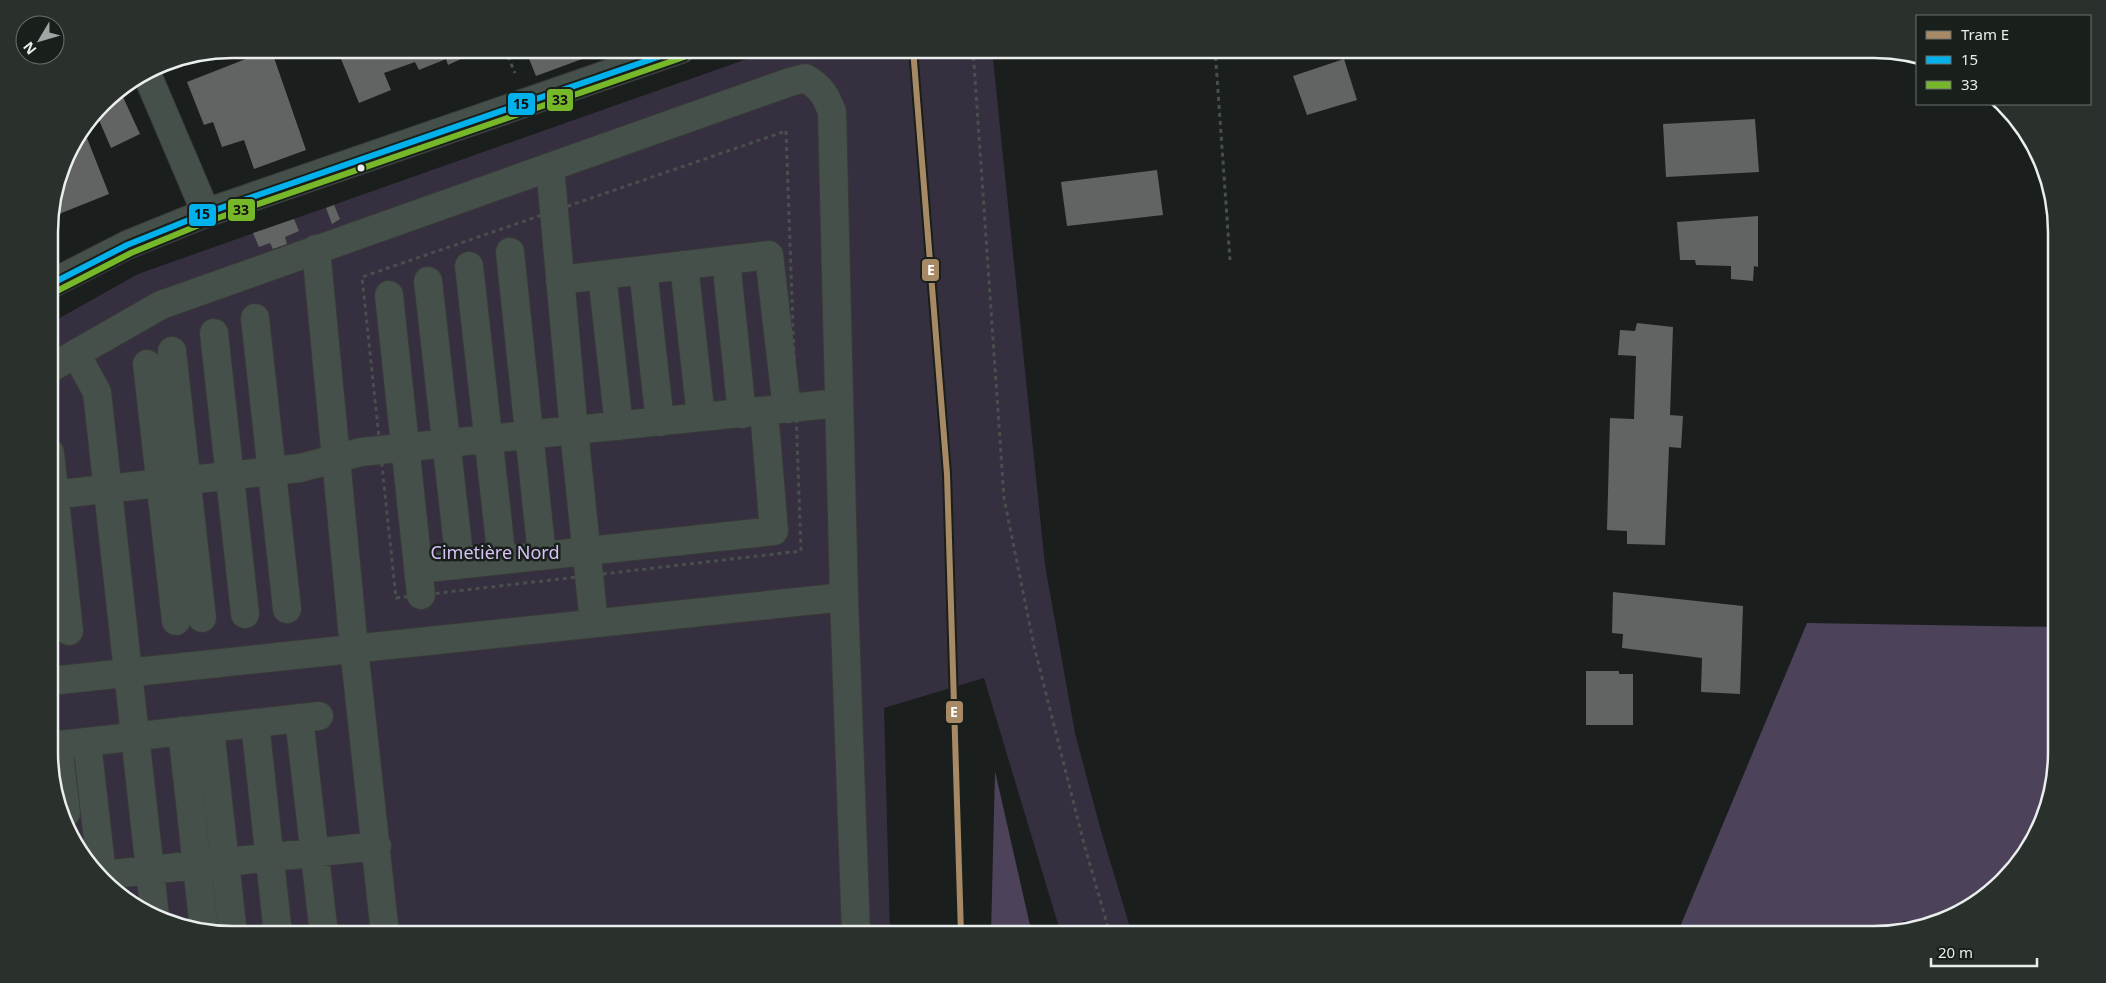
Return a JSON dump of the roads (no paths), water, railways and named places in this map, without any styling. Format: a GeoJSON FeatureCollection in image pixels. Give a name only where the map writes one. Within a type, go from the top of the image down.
{"type":"FeatureCollection","features":[{"type":"Feature","properties":{"kind":"street"},"geometry":{"type":"LineString","coordinates":[[58,280],[128,245],[206,213],[655,58]]}},
{"type":"Feature","properties":{"kind":"street"},"geometry":{"type":"LineString","coordinates":[[149,78],[206,213]]}},
{"type":"Feature","properties":{"kind":"street"},"geometry":{"type":"LineString","coordinates":[[58,364],[161,305],[790,82],[805,78],[818,85],[826,96],[832,112],[844,597],[856,926]]}},
{"type":"Feature","properties":{"kind":"street"},"geometry":{"type":"LineString","coordinates":[[550,167],[594,623]]}},
{"type":"Feature","properties":{"kind":"street"},"geometry":{"type":"LineString","coordinates":[[316,250],[354,648],[384,926]]}},
{"type":"Feature","properties":{"kind":"street"},"geometry":{"type":"LineString","coordinates":[[510,252],[542,556]]}},
{"type":"Feature","properties":{"kind":"street"},"geometry":{"type":"LineString","coordinates":[[389,295],[420,582],[460,564],[774,531],[764,411],[769,255],[560,280]]}},
{"type":"Feature","properties":{"kind":"street"},"geometry":{"type":"LineString","coordinates":[[726,260],[764,411]]}},
{"type":"Feature","properties":{"kind":"street"},"geometry":{"type":"LineString","coordinates":[[684,265],[701,418]]}},
{"type":"Feature","properties":{"kind":"street"},"geometry":{"type":"LineString","coordinates":[[469,266],[502,560]]}},
{"type":"Feature","properties":{"kind":"street"},"geometry":{"type":"LineString","coordinates":[[643,270],[660,422]]}},
{"type":"Feature","properties":{"kind":"street"},"geometry":{"type":"LineString","coordinates":[[602,275],[619,426]]}},
{"type":"Feature","properties":{"kind":"street"},"geometry":{"type":"LineString","coordinates":[[428,281],[460,564]]}},
{"type":"Feature","properties":{"kind":"street"},"geometry":{"type":"LineString","coordinates":[[255,318],[287,609]]}},
{"type":"Feature","properties":{"kind":"street"},"geometry":{"type":"LineString","coordinates":[[214,333],[245,614]]}},
{"type":"Feature","properties":{"kind":"street"},"geometry":{"type":"LineString","coordinates":[[172,351],[176,621]]}},
{"type":"Feature","properties":{"kind":"street"},"geometry":{"type":"LineString","coordinates":[[76,354],[97,392],[154,907]]}},
{"type":"Feature","properties":{"kind":"street"},"geometry":{"type":"LineString","coordinates":[[147,364],[202,618]]}},
{"type":"Feature","properties":{"kind":"street"},"geometry":{"type":"LineString","coordinates":[[58,494],[300,468],[361,452],[839,403]]}},
{"type":"Feature","properties":{"kind":"street"},"geometry":{"type":"LineString","coordinates":[[58,543],[69,631]]}},
{"type":"Feature","properties":{"kind":"street"},"geometry":{"type":"LineString","coordinates":[[58,680],[844,597]]}},
{"type":"Feature","properties":{"kind":"street"},"geometry":{"type":"LineString","coordinates":[[58,746],[309,717],[315,853],[323,926]]}},
{"type":"Feature","properties":{"kind":"street"},"geometry":{"type":"LineString","coordinates":[[255,723],[277,926]]}},
{"type":"Feature","properties":{"kind":"street"},"geometry":{"type":"LineString","coordinates":[[210,729],[232,926]]}},
{"type":"Feature","properties":{"kind":"street"},"geometry":{"type":"LineString","coordinates":[[182,731],[203,923]]}},
{"type":"Feature","properties":{"kind":"street"},"geometry":{"type":"LineString","coordinates":[[87,742],[101,867]]}},
{"type":"Feature","properties":{"kind":"street"},"geometry":{"type":"LineString","coordinates":[[59,774],[63,798]]}},
{"type":"Feature","properties":{"kind":"street"},"geometry":{"type":"LineString","coordinates":[[107,874],[376,846]]}},
{"type":"Feature","properties":{"kind":"tram line","name":"E"},"geometry":{"type":"LineString","coordinates":[[914,58],[947,474],[961,926]]}},
{"type":"Feature","properties":{"kind":"park label","name":"Cimetière Nord"},"geometry":{"type":"Point","coordinates":[495,553]}}]}
